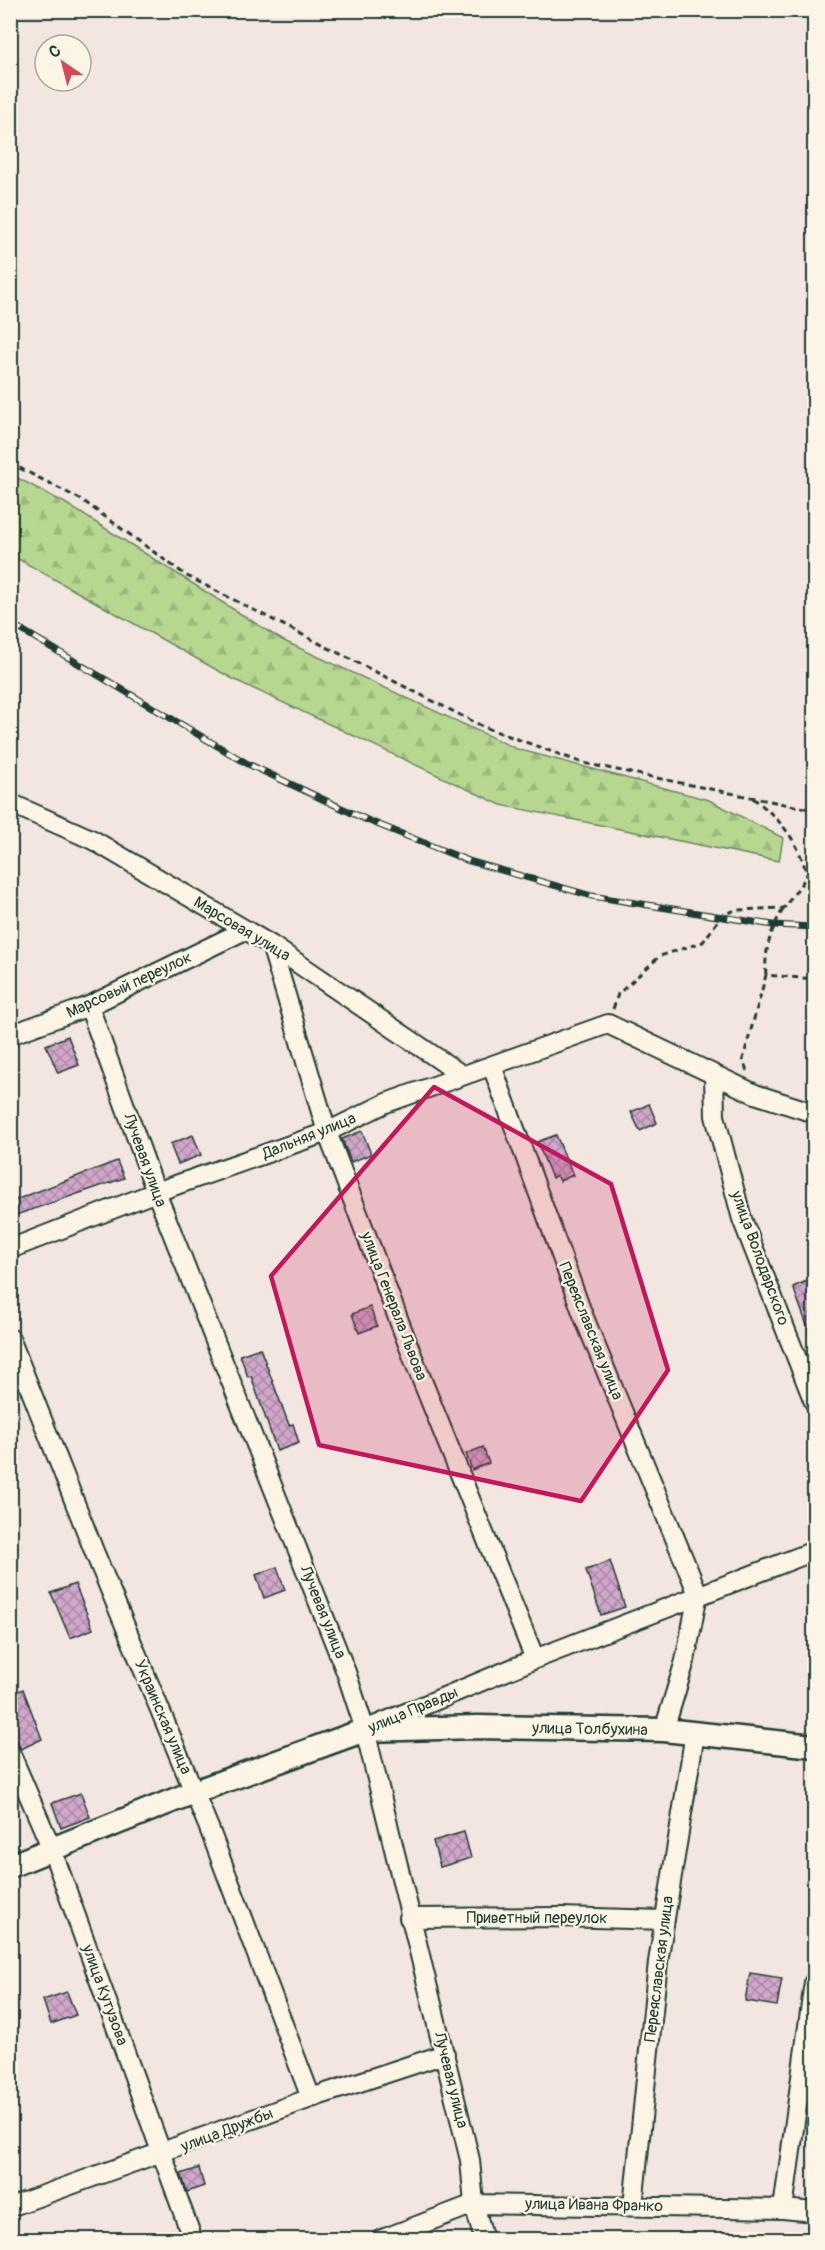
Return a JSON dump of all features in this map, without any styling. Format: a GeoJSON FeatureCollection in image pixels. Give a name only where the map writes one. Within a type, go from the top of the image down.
{"type":"FeatureCollection","features":[{"type":"Feature","properties":{"kind":"main road","name":"улица Толбухина"},"geometry":{"type":"LineString","coordinates":[[365,1730],[478,1727],[664,1730],[814,1746]]}},
{"type":"Feature","properties":{"kind":"main road","name":"улица Правды"},"geometry":{"type":"LineString","coordinates":[[10,1866],[51,1847],[194,1792],[365,1730]]}},
{"type":"Feature","properties":{"kind":"street","name":"Марсовая улица"},"geometry":{"type":"LineString","coordinates":[[10,803],[93,840],[271,945],[462,1075]]}},
{"type":"Feature","properties":{"kind":"street","name":"Марсовый переулок"},"geometry":{"type":"LineString","coordinates":[[10,1035],[89,1006],[245,930]]}},
{"type":"Feature","properties":{"kind":"street","name":"улица Генерала Львова"},"geometry":{"type":"LineString","coordinates":[[271,945],[327,1132],[413,1358],[535,1659]]}},
{"type":"Feature","properties":{"kind":"street","name":"Лучевая улица"},"geometry":{"type":"LineString","coordinates":[[89,1006],[156,1192],[346,1672],[365,1730],[409,1918],[470,2160],[474,2204],[484,2240]]}},
{"type":"Feature","properties":{"kind":"street","name":"Дальняя улица"},"geometry":{"type":"LineString","coordinates":[[10,1249],[156,1192],[327,1132],[386,1103],[492,1066],[527,1050],[608,1024]]}},
{"type":"Feature","properties":{"kind":"street"},"geometry":{"type":"LineString","coordinates":[[608,1024],[755,1094],[814,1113]]}},
{"type":"Feature","properties":{"kind":"street","name":"Переяславская улица"},"geometry":{"type":"LineString","coordinates":[[492,1066],[583,1315],[698,1594]]}},
{"type":"Feature","properties":{"kind":"street","name":"улица Володарского"},"geometry":{"type":"LineString","coordinates":[[714,1075],[715,1116],[742,1219],[814,1401]]}},
{"type":"Feature","properties":{"kind":"street","name":"Украинская улица"},"geometry":{"type":"LineString","coordinates":[[10,1338],[94,1551],[194,1792],[311,2098]]}},
{"type":"Feature","properties":{"kind":"street","name":"улица Правды"},"geometry":{"type":"LineString","coordinates":[[365,1730],[698,1594],[814,1551]]}},
{"type":"Feature","properties":{"kind":"street"},"geometry":{"type":"LineString","coordinates":[[664,1730],[685,1661],[698,1594]]}},
{"type":"Feature","properties":{"kind":"street","name":"Переяславская улица"},"geometry":{"type":"LineString","coordinates":[[633,2206],[658,1962],[695,1733]]}},
{"type":"Feature","properties":{"kind":"street","name":"улица Кутузова"},"geometry":{"type":"LineString","coordinates":[[10,1752],[51,1847],[193,2240]]}},
{"type":"Feature","properties":{"kind":"street","name":"Приветный переулок"},"geometry":{"type":"LineString","coordinates":[[409,1918],[560,1917],[665,1920]]}},
{"type":"Feature","properties":{"kind":"street"},"geometry":{"type":"LineString","coordinates":[[783,2209],[814,1982]]}},
{"type":"Feature","properties":{"kind":"street","name":"улица Дружбы"},"geometry":{"type":"LineString","coordinates":[[10,2207],[162,2154],[311,2098],[445,2054]]}},
{"type":"Feature","properties":{"kind":"street","name":"улица Ивана Франко"},"geometry":{"type":"LineString","coordinates":[[380,2240],[474,2204],[783,2209],[814,2212]]}},
{"type":"Feature","properties":{"kind":"path"},"geometry":{"type":"LineString","coordinates":[[10,464],[82,500],[187,576],[484,728],[584,763],[814,810]]}},
{"type":"Feature","properties":{"kind":"path"},"geometry":{"type":"LineString","coordinates":[[752,797],[779,818],[788,829],[802,853],[807,876]]}},
{"type":"Feature","properties":{"kind":"path"},"geometry":{"type":"LineString","coordinates":[[755,1094],[743,1059],[766,975],[765,963],[773,925],[814,866]]}},
{"type":"Feature","properties":{"kind":"path"},"geometry":{"type":"LineString","coordinates":[[608,1024],[618,994],[660,956],[703,942],[722,915],[736,910],[784,908]]}},
{"type":"Feature","properties":{"kind":"path"},"geometry":{"type":"LineString","coordinates":[[766,975],[814,979]]}},
{"type":"Feature","properties":{"kind":"highlighted area"},"geometry":{"type":"Polygon","coordinates":[[[434,1087],[611,1184],[668,1370],[581,1501],[319,1445],[271,1276],[434,1087]]]}},
{"type":"Feature","properties":{"kind":"green space"},"geometry":{"type":"Polygon","coordinates":[[[10,474],[65,503],[282,640],[517,749],[709,800],[783,838],[779,861],[501,805],[233,679],[11,555],[10,474]]]}},
{"type":"Feature","properties":{"kind":"building"},"geometry":{"type":"Polygon","coordinates":[[[68,1036],[79,1065],[58,1073],[46,1045],[68,1036]]]}},
{"type":"Feature","properties":{"kind":"building"},"geometry":{"type":"Polygon","coordinates":[[[649,1104],[657,1123],[640,1131],[631,1112],[649,1104]]]}},
{"type":"Feature","properties":{"kind":"building"},"geometry":{"type":"Polygon","coordinates":[[[362,1131],[371,1154],[351,1162],[342,1139],[362,1131]]]}},
{"type":"Feature","properties":{"kind":"building"},"geometry":{"type":"Polygon","coordinates":[[[193,1135],[201,1155],[178,1164],[170,1144],[193,1135]]]}},
{"type":"Feature","properties":{"kind":"building"},"geometry":{"type":"Polygon","coordinates":[[[556,1135],[573,1175],[560,1181],[557,1175],[552,1178],[537,1142],[556,1135]]]}},
{"type":"Feature","properties":{"kind":"building"},"geometry":{"type":"Polygon","coordinates":[[[117,1161],[124,1178],[10,1217],[10,1202],[117,1161]]]}},
{"type":"Feature","properties":{"kind":"building"},"geometry":{"type":"Polygon","coordinates":[[[814,1278],[814,1342],[813,1342],[793,1287],[814,1278]]]}},
{"type":"Feature","properties":{"kind":"building"},"geometry":{"type":"Polygon","coordinates":[[[370,1307],[377,1326],[359,1333],[352,1314],[370,1307]]]}},
{"type":"Feature","properties":{"kind":"building"},"geometry":{"type":"Polygon","coordinates":[[[260,1348],[289,1425],[293,1424],[299,1443],[277,1451],[251,1376],[248,1377],[240,1355],[260,1348]]]}},
{"type":"Feature","properties":{"kind":"building"},"geometry":{"type":"Polygon","coordinates":[[[483,1447],[489,1463],[472,1470],[466,1454],[483,1447]]]}},
{"type":"Feature","properties":{"kind":"building"},"geometry":{"type":"Polygon","coordinates":[[[610,1561],[625,1607],[601,1615],[586,1570],[610,1561]]]}},
{"type":"Feature","properties":{"kind":"building"},"geometry":{"type":"Polygon","coordinates":[[[277,1567],[285,1590],[264,1598],[256,1575],[277,1567]]]}},
{"type":"Feature","properties":{"kind":"building"},"geometry":{"type":"Polygon","coordinates":[[[75,1584],[93,1629],[70,1638],[51,1593],[75,1584]]]}},
{"type":"Feature","properties":{"kind":"building"},"geometry":{"type":"Polygon","coordinates":[[[23,1689],[42,1739],[21,1749],[10,1727],[10,1695],[23,1689]]]}},
{"type":"Feature","properties":{"kind":"building"},"geometry":{"type":"Polygon","coordinates":[[[81,1793],[90,1817],[61,1828],[52,1803],[81,1793]]]}},
{"type":"Feature","properties":{"kind":"building"},"geometry":{"type":"Polygon","coordinates":[[[464,1832],[471,1858],[440,1867],[433,1841],[464,1832]]]}},
{"type":"Feature","properties":{"kind":"building"},"geometry":{"type":"Polygon","coordinates":[[[750,1973],[782,1978],[777,2006],[745,2001],[750,1973]]]}},
{"type":"Feature","properties":{"kind":"building"},"geometry":{"type":"Polygon","coordinates":[[[67,1992],[76,2015],[51,2024],[43,2000],[67,1992]]]}},
{"type":"Feature","properties":{"kind":"building"},"geometry":{"type":"Polygon","coordinates":[[[199,2168],[204,2186],[187,2192],[181,2174],[199,2168]]]}},
{"type":"Feature","properties":{"kind":"railway"},"geometry":{"type":"LineString","coordinates":[[10,623],[248,764],[367,820],[469,861],[592,896],[773,925],[814,927]]}}]}
